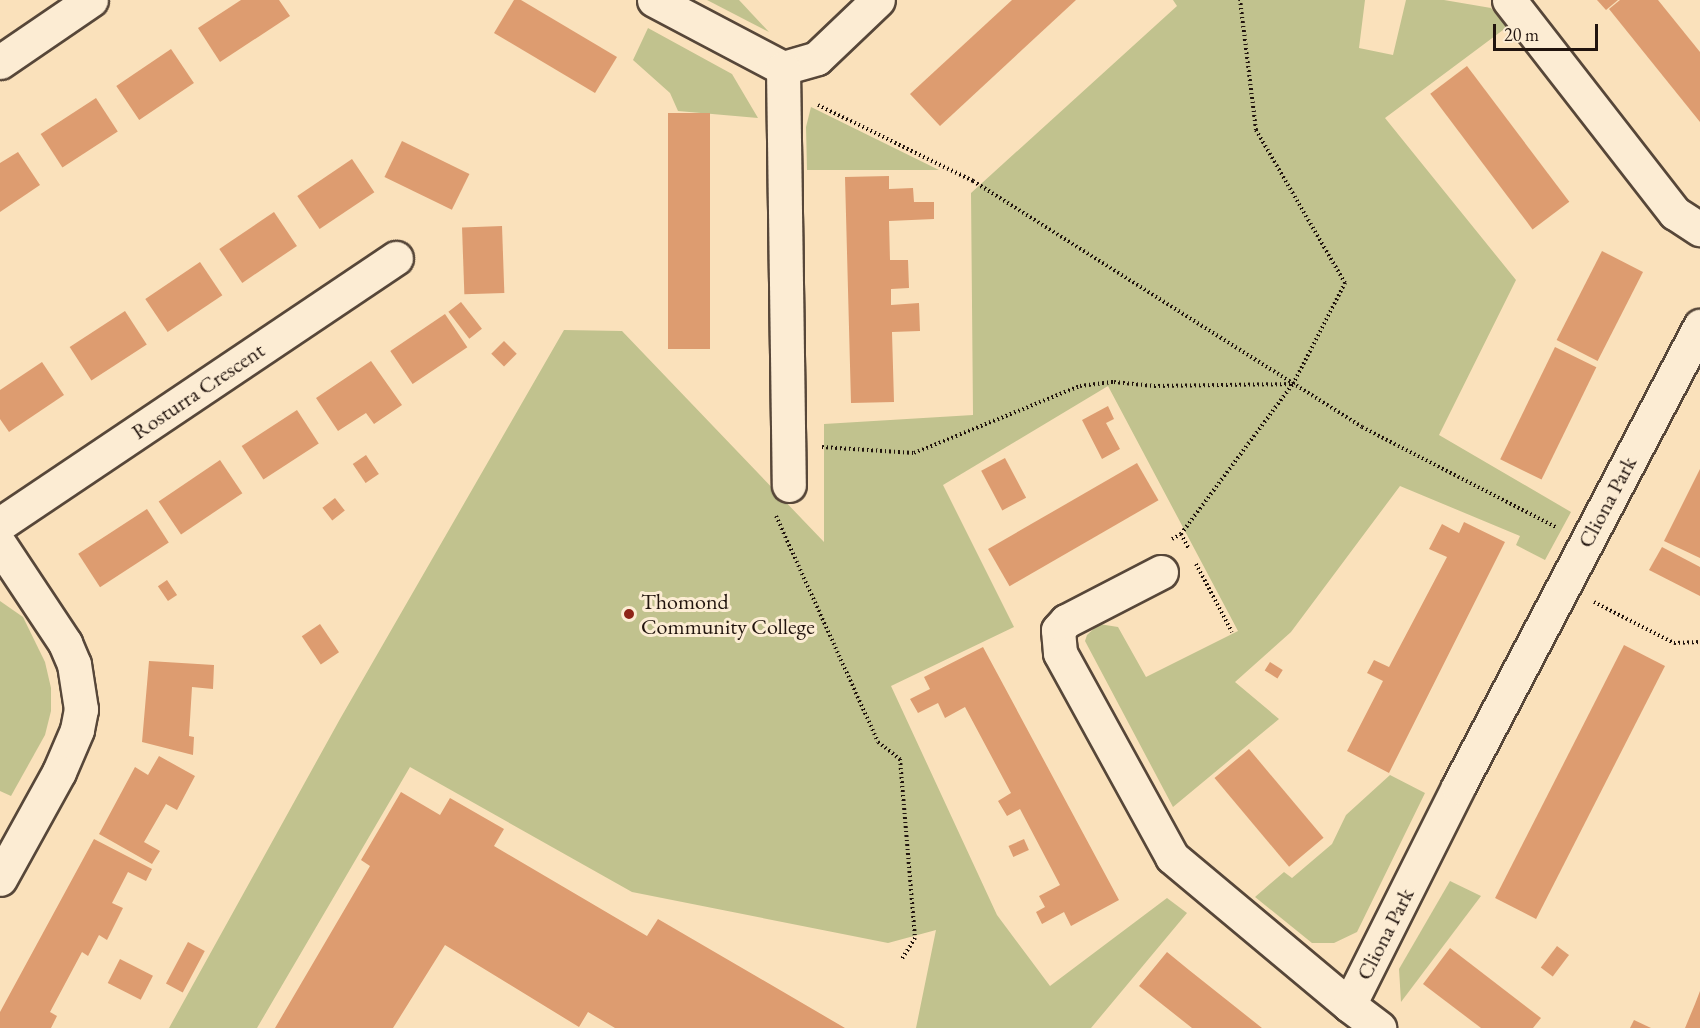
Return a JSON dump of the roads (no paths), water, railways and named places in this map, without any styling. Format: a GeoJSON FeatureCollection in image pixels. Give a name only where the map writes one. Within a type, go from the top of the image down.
{"type":"FeatureCollection","features":[{"type":"Feature","properties":{"kind":"street"},"geometry":{"type":"LineString","coordinates":[[0,62],[91,0]]}},
{"type":"Feature","properties":{"kind":"street"},"geometry":{"type":"LineString","coordinates":[[654,0],[783,78]]}},
{"type":"Feature","properties":{"kind":"street"},"geometry":{"type":"LineString","coordinates":[[783,78],[818,58],[878,0]]}},
{"type":"Feature","properties":{"kind":"street"},"geometry":{"type":"LineString","coordinates":[[1509,0],[1675,213],[1700,229]]}},
{"type":"Feature","properties":{"kind":"street"},"geometry":{"type":"LineString","coordinates":[[782,497],[783,78]]}},
{"type":"Feature","properties":{"kind":"street","name":"Rosturra Crescent"},"geometry":{"type":"LineString","coordinates":[[0,524],[396,258]]}},
{"type":"Feature","properties":{"kind":"street","name":"Cliona Park"},"geometry":{"type":"LineString","coordinates":[[1162,558],[1066,621],[1058,630],[1060,653],[1172,857],[1349,1005],[1700,326]]}},
{"type":"Feature","properties":{"kind":"street"},"geometry":{"type":"LineString","coordinates":[[0,545],[65,643],[74,664],[81,709],[77,730],[59,772],[0,879]]}},
{"type":"Feature","properties":{"kind":"street"},"geometry":{"type":"LineString","coordinates":[[1349,1005],[1379,1028]]}},
{"type":"Feature","properties":{"kind":"place","name":"Thomond Community College"},"geometry":{"type":"Point","coordinates":[629,614]}}]}
